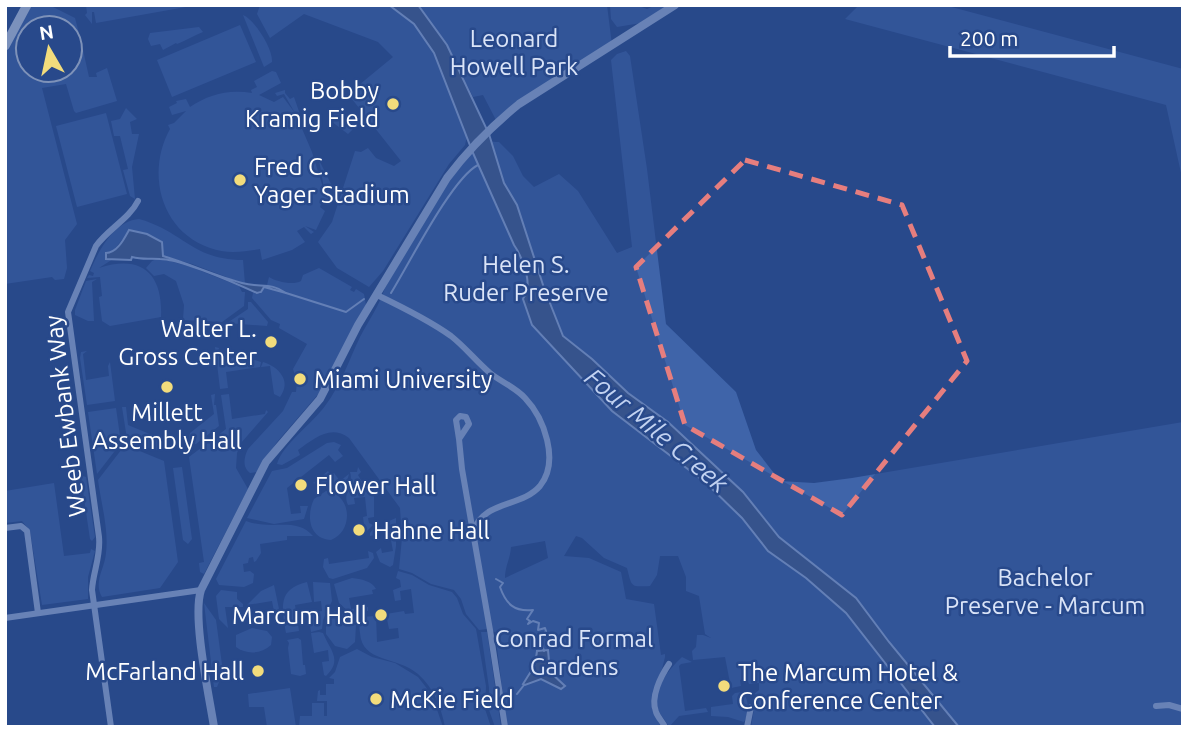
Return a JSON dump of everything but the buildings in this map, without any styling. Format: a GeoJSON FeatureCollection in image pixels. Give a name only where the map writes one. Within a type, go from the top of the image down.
{"type":"FeatureCollection","features":[{"type":"Feature","properties":{"kind":"main road"},"geometry":{"type":"LineString","coordinates":[[5,46],[27,5]]}},
{"type":"Feature","properties":{"kind":"street"},"geometry":{"type":"LineString","coordinates":[[211,726],[197,600],[201,590],[266,462],[320,399],[377,295],[447,178],[493,126],[528,98],[675,5]]}},
{"type":"Feature","properties":{"kind":"street","name":"Weeb Ewbank Way"},"geometry":{"type":"LineString","coordinates":[[111,727],[92,590],[92,577],[100,554],[100,543],[68,312],[96,246],[103,236],[136,207],[138,201]]}},
{"type":"Feature","properties":{"kind":"street"},"geometry":{"type":"LineString","coordinates":[[377,295],[451,336],[489,372],[524,397],[544,427],[548,455],[543,481],[529,496],[491,510],[481,517],[473,532]]}},
{"type":"Feature","properties":{"kind":"street"},"geometry":{"type":"LineString","coordinates":[[459,439],[505,727]]}},
{"type":"Feature","properties":{"kind":"street"},"geometry":{"type":"LineString","coordinates":[[5,528],[24,527],[27,531],[38,613]]}},
{"type":"Feature","properties":{"kind":"street"},"geometry":{"type":"LineString","coordinates":[[5,618],[201,590]]}},
{"type":"Feature","properties":{"kind":"street"},"geometry":{"type":"LineString","coordinates":[[665,727],[655,711],[655,697],[660,679],[669,664]]}},
{"type":"Feature","properties":{"kind":"street"},"geometry":{"type":"LineString","coordinates":[[1156,706],[1169,705],[1183,709]]}},
{"type":"Feature","properties":{"kind":"street"},"geometry":{"type":"LineString","coordinates":[[747,727],[751,708]]}},
{"type":"Feature","properties":{"kind":"highlighted area"},"geometry":{"type":"Polygon","coordinates":[[[745,160],[902,205],[967,361],[842,515],[685,425],[636,267],[745,160]]]}},
{"type":"Feature","properties":{"kind":"green space"},"geometry":{"type":"Polygon","coordinates":[[[32,5],[49,5],[67,14],[27,14],[32,5]]]}},
{"type":"Feature","properties":{"kind":"green space"},"geometry":{"type":"Polygon","coordinates":[[[86,5],[197,5],[96,23],[92,12],[92,24],[85,15],[86,5]]]}},
{"type":"Feature","properties":{"kind":"green space"},"geometry":{"type":"Polygon","coordinates":[[[260,5],[389,5],[414,24],[434,53],[467,136],[465,145],[449,164],[383,271],[369,287],[337,268],[318,242],[332,222],[355,151],[361,152],[368,148],[376,158],[394,166],[401,161],[348,94],[393,57],[378,42],[304,14],[270,38],[257,14],[260,5]]]}},
{"type":"Feature","properties":{"kind":"green space","name":"Leonard Howell Park"},"geometry":{"type":"Polygon","coordinates":[[[418,5],[607,5],[612,45],[497,122],[483,95],[473,97],[447,45],[418,5]]]}},
{"type":"Feature","properties":{"kind":"green space"},"geometry":{"type":"Polygon","coordinates":[[[610,5],[636,5],[647,9],[656,5],[668,5],[641,23],[617,27],[611,19],[610,5]]]}},
{"type":"Feature","properties":{"kind":"green space"},"geometry":{"type":"Polygon","coordinates":[[[859,5],[944,5],[1183,69],[1183,182],[1166,105],[845,19],[859,5]]]}},
{"type":"Feature","properties":{"kind":"green space"},"geometry":{"type":"Polygon","coordinates":[[[243,15],[257,28],[266,42],[272,62],[264,67],[243,15]]]}},
{"type":"Feature","properties":{"kind":"green space"},"geometry":{"type":"Polygon","coordinates":[[[240,25],[256,62],[172,97],[157,60],[240,25]]]}},
{"type":"Feature","properties":{"kind":"green space"},"geometry":{"type":"Polygon","coordinates":[[[199,27],[203,32],[163,50],[160,44],[151,46],[148,39],[150,33],[199,27]]]}},
{"type":"Feature","properties":{"kind":"green space"},"geometry":{"type":"Polygon","coordinates":[[[14,37],[14,84],[66,84],[42,88],[77,224],[65,240],[67,268],[64,279],[55,280],[52,277],[5,284],[5,53],[14,37]]]}},
{"type":"Feature","properties":{"kind":"green space"},"geometry":{"type":"Polygon","coordinates":[[[626,51],[630,56],[666,324],[736,392],[756,450],[780,481],[814,483],[852,478],[1183,422],[1183,727],[751,727],[754,709],[759,707],[757,695],[754,694],[759,690],[759,683],[749,684],[747,679],[740,680],[741,686],[731,688],[725,657],[693,660],[692,651],[696,647],[697,635],[711,638],[705,634],[699,596],[686,591],[686,577],[678,556],[660,556],[657,575],[650,586],[635,586],[627,568],[604,558],[582,538],[576,536],[564,556],[589,558],[621,572],[626,599],[654,604],[661,655],[665,654],[652,709],[661,727],[507,727],[495,632],[479,630],[466,614],[461,599],[454,590],[431,584],[399,569],[402,538],[400,508],[349,438],[335,432],[322,435],[298,450],[300,455],[282,465],[277,464],[285,449],[331,398],[385,288],[446,185],[475,151],[489,142],[499,142],[513,156],[523,176],[534,187],[559,174],[578,191],[617,253],[632,247],[611,60],[626,51]],[[601,367],[583,381],[612,411],[706,483],[731,507],[752,504],[743,492],[668,422],[628,393],[601,367]],[[545,541],[511,547],[505,578],[548,558],[545,541]]]}},
{"type":"Feature","properties":{"kind":"green space"},"geometry":{"type":"Polygon","coordinates":[[[84,54],[89,77],[97,77],[96,73],[107,68],[117,101],[76,113],[66,84],[84,84],[84,54]]]}},
{"type":"Feature","properties":{"kind":"green space","name":"Fred C. Yager Stadium"},"geometry":{"type":"Polygon","coordinates":[[[272,71],[276,72],[281,83],[259,95],[274,102],[283,97],[295,113],[284,94],[277,96],[275,93],[285,90],[290,99],[294,97],[303,123],[297,117],[312,152],[325,194],[319,160],[331,184],[327,184],[328,199],[323,199],[320,207],[325,211],[316,230],[305,226],[314,232],[311,234],[304,227],[297,231],[305,242],[292,250],[262,260],[260,249],[235,252],[216,250],[193,240],[179,228],[162,198],[159,163],[170,129],[168,125],[174,123],[186,111],[172,115],[169,107],[177,103],[176,101],[186,99],[190,107],[219,94],[252,93],[251,90],[257,87],[254,81],[272,71]]]}},
{"type":"Feature","properties":{"kind":"green space"},"geometry":{"type":"Polygon","coordinates":[[[343,106],[347,122],[353,129],[348,134],[327,118],[343,106]]]}},
{"type":"Feature","properties":{"kind":"green space"},"geometry":{"type":"Polygon","coordinates":[[[126,108],[137,119],[130,122],[132,134],[139,134],[132,167],[135,199],[130,196],[123,170],[128,169],[120,136],[114,136],[111,121],[120,119],[126,108]]]}},
{"type":"Feature","properties":{"kind":"green space"},"geometry":{"type":"Polygon","coordinates":[[[106,113],[127,194],[77,207],[56,126],[106,113]]]}},
{"type":"Feature","properties":{"kind":"green space"},"geometry":{"type":"Polygon","coordinates":[[[139,219],[167,230],[211,255],[243,260],[245,284],[163,256],[163,243],[141,233],[126,235],[106,259],[113,259],[99,268],[127,264],[147,271],[158,289],[161,317],[110,326],[102,321],[100,277],[87,278],[89,275],[93,276],[94,273],[90,271],[108,238],[122,225],[139,219]]]}},
{"type":"Feature","properties":{"kind":"green space"},"geometry":{"type":"Polygon","coordinates":[[[159,258],[239,286],[242,292],[245,292],[244,306],[222,322],[183,320],[184,305],[176,281],[164,274],[154,276],[146,268],[159,258]]]}},
{"type":"Feature","properties":{"kind":"green space"},"geometry":{"type":"Polygon","coordinates":[[[319,268],[352,287],[350,290],[354,292],[356,289],[364,294],[366,305],[320,392],[277,442],[257,472],[250,473],[245,465],[248,449],[283,411],[292,392],[296,392],[297,382],[293,369],[307,344],[279,328],[280,324],[271,320],[252,298],[253,293],[260,294],[264,287],[274,290],[267,285],[269,277],[293,283],[301,281],[303,275],[319,268]]]}},
{"type":"Feature","properties":{"kind":"green space"},"geometry":{"type":"Polygon","coordinates":[[[97,279],[92,282],[94,321],[88,321],[75,315],[75,310],[86,281],[97,279]]]}},
{"type":"Feature","properties":{"kind":"green space"},"geometry":{"type":"Polygon","coordinates":[[[248,302],[251,302],[268,322],[267,326],[227,323],[248,309],[248,302]]]}},
{"type":"Feature","properties":{"kind":"green space"},"geometry":{"type":"Polygon","coordinates":[[[215,347],[219,348],[218,354],[233,358],[235,354],[261,362],[260,367],[226,372],[228,388],[220,389],[215,347]]]}},
{"type":"Feature","properties":{"kind":"green space"},"geometry":{"type":"Polygon","coordinates":[[[87,351],[83,354],[86,380],[109,376],[110,362],[115,401],[87,405],[80,358],[81,352],[87,351]]]}},
{"type":"Feature","properties":{"kind":"green space"},"geometry":{"type":"Polygon","coordinates":[[[263,362],[274,367],[282,375],[285,385],[280,397],[274,394],[270,366],[261,367],[263,362]]]}},
{"type":"Feature","properties":{"kind":"green space"},"geometry":{"type":"Polygon","coordinates":[[[215,394],[214,405],[219,426],[196,444],[188,445],[190,433],[214,414],[211,395],[215,394]]]}},
{"type":"Feature","properties":{"kind":"green space"},"geometry":{"type":"Polygon","coordinates":[[[229,394],[232,419],[265,414],[266,410],[268,412],[241,443],[237,453],[236,468],[248,489],[204,574],[200,572],[199,563],[204,562],[189,457],[226,429],[221,395],[229,394]]]}},
{"type":"Feature","properties":{"kind":"green space"},"geometry":{"type":"Polygon","coordinates":[[[122,407],[126,407],[128,425],[157,437],[162,449],[154,450],[127,439],[122,407]]]}},
{"type":"Feature","properties":{"kind":"green space"},"geometry":{"type":"Polygon","coordinates":[[[116,408],[121,443],[97,474],[88,412],[116,408]]]}},
{"type":"Feature","properties":{"kind":"green space"},"geometry":{"type":"Polygon","coordinates":[[[327,443],[341,445],[338,450],[343,456],[335,462],[329,455],[287,488],[291,514],[301,513],[300,506],[308,506],[304,519],[274,524],[247,518],[272,471],[287,468],[327,443]]]}},
{"type":"Feature","properties":{"kind":"green space"},"geometry":{"type":"Polygon","coordinates":[[[125,445],[164,461],[178,562],[160,588],[102,597],[99,580],[107,544],[98,480],[125,445]]]}},
{"type":"Feature","properties":{"kind":"green space"},"geometry":{"type":"Polygon","coordinates":[[[182,467],[192,539],[188,544],[183,540],[173,468],[182,467]]]}},
{"type":"Feature","properties":{"kind":"green space"},"geometry":{"type":"Polygon","coordinates":[[[358,467],[361,472],[358,475],[369,494],[374,494],[374,517],[368,518],[373,525],[365,533],[365,497],[354,498],[355,504],[348,505],[347,501],[350,472],[357,472],[358,467]]]}},
{"type":"Feature","properties":{"kind":"green space"},"geometry":{"type":"Polygon","coordinates":[[[328,471],[331,475],[334,473],[340,481],[349,474],[343,495],[313,483],[328,471]]]}},
{"type":"Feature","properties":{"kind":"green space"},"geometry":{"type":"Polygon","coordinates":[[[86,477],[95,537],[92,541],[81,478],[86,477]]]}},
{"type":"Feature","properties":{"kind":"green space"},"geometry":{"type":"Polygon","coordinates":[[[54,483],[64,556],[90,553],[91,549],[95,551],[88,577],[88,599],[42,605],[30,531],[22,521],[5,523],[5,491],[54,483]]]}},
{"type":"Feature","properties":{"kind":"green space"},"geometry":{"type":"Polygon","coordinates":[[[326,491],[341,499],[347,513],[344,529],[331,540],[318,536],[310,519],[314,499],[326,491]]]}},
{"type":"Feature","properties":{"kind":"green space"},"geometry":{"type":"Polygon","coordinates":[[[396,518],[396,546],[393,565],[390,567],[380,562],[376,552],[381,548],[382,553],[393,551],[389,529],[379,530],[379,534],[370,536],[370,533],[374,528],[389,526],[389,521],[396,518]]]}},
{"type":"Feature","properties":{"kind":"green space"},"geometry":{"type":"Polygon","coordinates":[[[246,521],[265,525],[291,525],[306,530],[313,536],[287,536],[287,540],[260,544],[261,553],[256,561],[254,562],[253,557],[243,564],[244,572],[250,571],[254,574],[253,583],[244,587],[219,585],[216,579],[246,521]]]}},
{"type":"Feature","properties":{"kind":"green space"},"geometry":{"type":"Polygon","coordinates":[[[368,551],[373,553],[374,558],[367,568],[333,579],[329,578],[323,567],[324,559],[328,558],[329,564],[369,558],[368,551]]]}},
{"type":"Feature","properties":{"kind":"green space"},"geometry":{"type":"Polygon","coordinates":[[[398,571],[452,592],[463,614],[476,629],[486,686],[485,709],[491,727],[445,727],[436,698],[424,679],[410,668],[367,650],[362,643],[359,627],[361,617],[376,616],[377,642],[399,638],[398,628],[389,629],[386,614],[404,611],[405,614],[414,613],[411,589],[400,591],[401,600],[395,601],[393,590],[401,587],[400,580],[396,578],[398,571]]]}},
{"type":"Feature","properties":{"kind":"green space"},"geometry":{"type":"Polygon","coordinates":[[[352,578],[369,582],[376,589],[372,590],[373,594],[349,598],[351,609],[368,607],[368,611],[349,612],[339,603],[334,584],[352,578]]]}},
{"type":"Feature","properties":{"kind":"green space"},"geometry":{"type":"Polygon","coordinates":[[[307,582],[312,602],[295,605],[299,631],[286,633],[283,608],[286,595],[290,589],[307,582]]]}},
{"type":"Feature","properties":{"kind":"green space"},"geometry":{"type":"Polygon","coordinates":[[[313,582],[330,583],[332,601],[322,629],[311,632],[308,613],[322,611],[321,601],[314,602],[313,582]]]}},
{"type":"Feature","properties":{"kind":"green space"},"geometry":{"type":"Polygon","coordinates":[[[274,585],[278,617],[272,618],[275,617],[272,601],[247,605],[261,591],[274,585]]]}},
{"type":"Feature","properties":{"kind":"green space"},"geometry":{"type":"Polygon","coordinates":[[[221,590],[237,592],[237,599],[243,604],[243,607],[225,607],[228,628],[219,619],[216,596],[221,590]]]}},
{"type":"Feature","properties":{"kind":"green space"},"geometry":{"type":"Polygon","coordinates":[[[204,603],[216,620],[223,672],[217,687],[214,687],[204,603]]]}},
{"type":"Feature","properties":{"kind":"green space"},"geometry":{"type":"Polygon","coordinates":[[[335,611],[346,613],[356,625],[355,642],[347,649],[335,646],[326,634],[326,619],[335,611]]]}},
{"type":"Feature","properties":{"kind":"green space"},"geometry":{"type":"Polygon","coordinates":[[[252,628],[267,631],[272,637],[271,645],[254,652],[236,647],[236,635],[252,628]]]}},
{"type":"Feature","properties":{"kind":"green space"},"geometry":{"type":"Polygon","coordinates":[[[481,632],[487,632],[501,727],[495,727],[489,710],[489,688],[481,632]]]}},
{"type":"Feature","properties":{"kind":"green space"},"geometry":{"type":"Polygon","coordinates":[[[311,633],[323,633],[334,655],[334,665],[326,676],[322,662],[329,661],[328,650],[314,653],[311,633]]]}},
{"type":"Feature","properties":{"kind":"green space"},"geometry":{"type":"Polygon","coordinates":[[[287,640],[301,640],[306,674],[300,676],[291,674],[287,640]]]}},
{"type":"Feature","properties":{"kind":"green space","name":"McKie Field"},"geometry":{"type":"Polygon","coordinates":[[[357,649],[372,657],[395,663],[418,677],[432,695],[443,727],[299,727],[300,716],[312,716],[312,703],[324,703],[324,716],[327,716],[327,701],[317,701],[318,691],[320,690],[320,695],[326,695],[326,684],[334,684],[334,679],[329,678],[335,672],[340,657],[357,649]]]}},
{"type":"Feature","properties":{"kind":"green space"},"geometry":{"type":"Polygon","coordinates":[[[682,657],[692,662],[679,666],[685,711],[706,708],[708,712],[679,716],[669,727],[659,712],[658,689],[682,657]]]}},
{"type":"Feature","properties":{"kind":"green space"},"geometry":{"type":"Polygon","coordinates":[[[290,688],[296,727],[267,727],[264,707],[249,707],[248,694],[290,688]]]}},
{"type":"Feature","properties":{"kind":"green space"},"geometry":{"type":"Polygon","coordinates":[[[742,692],[748,707],[744,722],[711,716],[711,707],[733,704],[732,696],[742,692]]]}},
{"type":"Feature","properties":{"kind":"water","name":"Four Mile Creek"},"geometry":{"type":"Polygon","coordinates":[[[389,5],[418,5],[447,45],[489,134],[504,183],[517,205],[563,336],[628,393],[668,422],[743,492],[779,537],[856,598],[959,727],[935,727],[846,613],[806,578],[768,551],[742,518],[706,483],[612,411],[532,325],[523,299],[528,285],[524,266],[473,153],[434,53],[414,24],[389,5]]]}},
{"type":"Feature","properties":{"kind":"water"},"geometry":{"type":"Polygon","coordinates":[[[129,230],[147,234],[162,242],[163,256],[232,280],[270,286],[286,293],[264,287],[257,293],[169,260],[132,257],[131,260],[106,259],[106,253],[117,248],[129,230]]]}},
{"type":"Feature","properties":{"kind":"water"},"geometry":{"type":"Polygon","coordinates":[[[548,650],[550,672],[565,686],[561,689],[541,679],[523,684],[535,665],[537,651],[548,650]]]}},
{"type":"Feature","properties":{"kind":"waterway"},"geometry":{"type":"LineString","coordinates":[[391,293],[456,186],[478,165]]}},
{"type":"Feature","properties":{"kind":"waterway"},"geometry":{"type":"LineString","coordinates":[[286,293],[346,312],[364,299]]}},
{"type":"Feature","properties":{"kind":"waterway"},"geometry":{"type":"LineString","coordinates":[[496,579],[503,583],[500,587],[512,606],[521,610],[533,610],[527,619],[530,621],[528,624],[533,621],[539,623],[538,630],[545,628],[546,631],[540,638],[544,651]]}},
{"type":"Feature","properties":{"kind":"waterway"},"geometry":{"type":"LineString","coordinates":[[517,694],[524,685]]}},
{"type":"Feature","properties":{"kind":"place","name":"Bobby Kramig Field"},"geometry":{"type":"Point","coordinates":[393,104]}},
{"type":"Feature","properties":{"kind":"place","name":"Fred C. Yager Stadium"},"geometry":{"type":"Point","coordinates":[240,180]}},
{"type":"Feature","properties":{"kind":"place","name":"Walter L. Gross Center"},"geometry":{"type":"Point","coordinates":[271,342]}},
{"type":"Feature","properties":{"kind":"place","name":"Miami University"},"geometry":{"type":"Point","coordinates":[300,379]}},
{"type":"Feature","properties":{"kind":"place","name":"Millett Assembly Hall"},"geometry":{"type":"Point","coordinates":[167,387]}},
{"type":"Feature","properties":{"kind":"place","name":"Flower Hall"},"geometry":{"type":"Point","coordinates":[301,485]}},
{"type":"Feature","properties":{"kind":"place","name":"Hahne Hall"},"geometry":{"type":"Point","coordinates":[359,530]}},
{"type":"Feature","properties":{"kind":"place","name":"Marcum Hall"},"geometry":{"type":"Point","coordinates":[381,615]}},
{"type":"Feature","properties":{"kind":"place","name":"McFarland Hall"},"geometry":{"type":"Point","coordinates":[258,671]}},
{"type":"Feature","properties":{"kind":"place","name":"The Marcum Hotel & Conference Center"},"geometry":{"type":"Point","coordinates":[724,686]}},
{"type":"Feature","properties":{"kind":"place","name":"McKie Field"},"geometry":{"type":"Point","coordinates":[376,699]}},
{"type":"Feature","properties":{"kind":"park label","name":"Helen S. Ruder Preserve"},"geometry":{"type":"Point","coordinates":[526,278]}},
{"type":"Feature","properties":{"kind":"park label","name":"Bachelor Preserve - Marcum"},"geometry":{"type":"Point","coordinates":[1045,591]}},
{"type":"Feature","properties":{"kind":"park label","name":"Conrad Formal Gardens"},"geometry":{"type":"Point","coordinates":[574,652]}}]}
